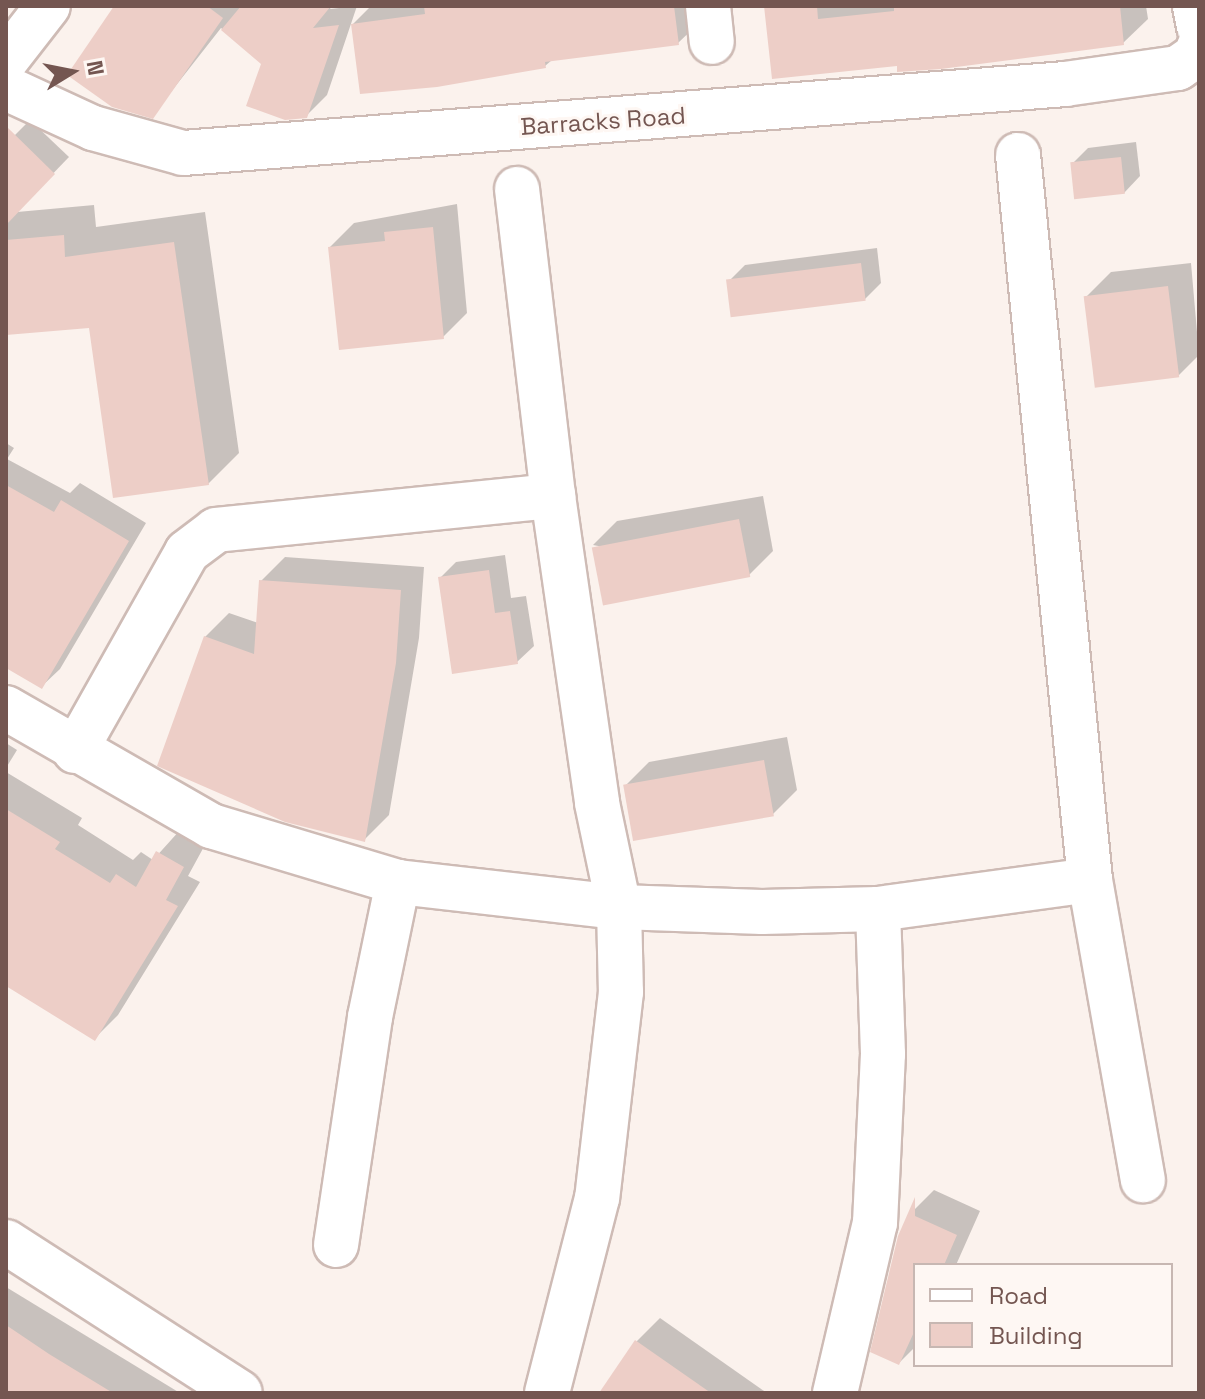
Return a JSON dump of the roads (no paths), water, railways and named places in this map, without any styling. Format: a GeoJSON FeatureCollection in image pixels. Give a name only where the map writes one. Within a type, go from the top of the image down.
{"type":"FeatureCollection","features":[{"type":"Feature","properties":{"kind":"street"},"geometry":{"type":"LineString","coordinates":[[6,60],[48,6]]}},
{"type":"Feature","properties":{"kind":"street"},"geometry":{"type":"LineString","coordinates":[[1195,6],[1199,27]]}},
{"type":"Feature","properties":{"kind":"street","name":"Barracks Road"},"geometry":{"type":"LineString","coordinates":[[6,88],[93,128],[183,153],[1065,84],[1178,68],[1198,54],[1199,47]]}},
{"type":"Feature","properties":{"kind":"street"},"geometry":{"type":"LineString","coordinates":[[1018,155],[1090,880],[1143,1180]]}},
{"type":"Feature","properties":{"kind":"street"},"geometry":{"type":"LineString","coordinates":[[517,189],[553,496],[597,803],[619,907],[621,992],[597,1198],[547,1393]]}},
{"type":"Feature","properties":{"kind":"street"},"geometry":{"type":"LineString","coordinates":[[75,751],[187,552],[216,530],[553,496]]}},
{"type":"Feature","properties":{"kind":"street"},"geometry":{"type":"LineString","coordinates":[[6,708],[75,751],[211,826],[309,860],[398,882],[619,907],[762,912],[878,909],[1090,880]]}},
{"type":"Feature","properties":{"kind":"street"},"geometry":{"type":"LineString","coordinates":[[336,1245],[370,1017],[398,882]]}},
{"type":"Feature","properties":{"kind":"street"},"geometry":{"type":"LineString","coordinates":[[835,1393],[875,1223],[883,1054],[878,909]]}},
{"type":"Feature","properties":{"kind":"street"},"geometry":{"type":"LineString","coordinates":[[6,1242],[240,1393]]}}]}
